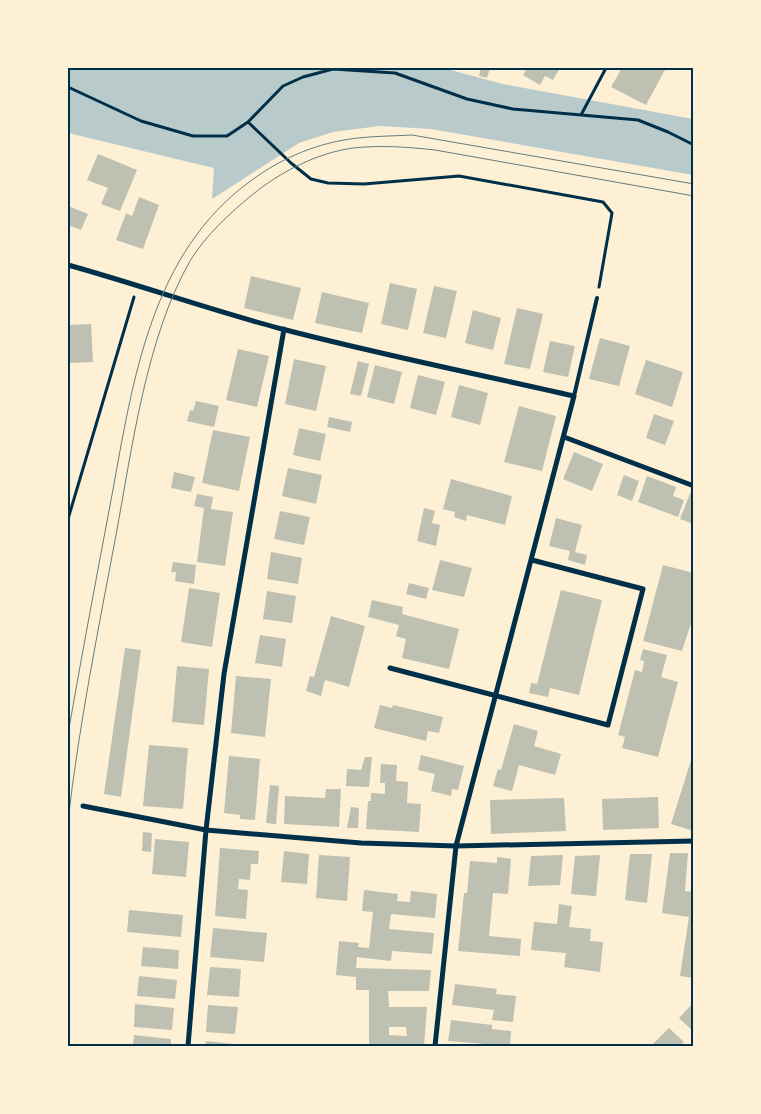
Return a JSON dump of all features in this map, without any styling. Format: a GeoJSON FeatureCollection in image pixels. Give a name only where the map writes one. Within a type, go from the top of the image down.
{"type":"FeatureCollection","features":[{"type":"Feature","properties":{"kind":"street"},"geometry":{"type":"LineString","coordinates":[[68,265],[138,284],[219,312],[284,329],[574,396],[456,846],[435,1046]]}},
{"type":"Feature","properties":{"kind":"street"},"geometry":{"type":"LineString","coordinates":[[188,1046],[206,830],[224,674],[284,329]]}},
{"type":"Feature","properties":{"kind":"street"},"geometry":{"type":"LineString","coordinates":[[564,436],[694,486]]}},
{"type":"Feature","properties":{"kind":"street"},"geometry":{"type":"LineString","coordinates":[[390,668],[608,725],[643,589],[532,560]]}},
{"type":"Feature","properties":{"kind":"street"},"geometry":{"type":"LineString","coordinates":[[83,806],[206,830],[361,843],[456,846],[694,841]]}},
{"type":"Feature","properties":{"kind":"lane"},"geometry":{"type":"LineString","coordinates":[[574,396],[597,298]]}},
{"type":"Feature","properties":{"kind":"path"},"geometry":{"type":"LineString","coordinates":[[68,87],[142,121],[193,136],[227,136],[248,122],[283,86],[304,77],[333,68],[395,73],[467,99],[513,109],[638,120],[694,145]]}},
{"type":"Feature","properties":{"kind":"path"},"geometry":{"type":"LineString","coordinates":[[581,115],[606,68]]}},
{"type":"Feature","properties":{"kind":"path"},"geometry":{"type":"LineString","coordinates":[[248,122],[291,163],[312,179],[328,183],[364,184],[458,176],[603,202],[612,213],[597,298]]}},
{"type":"Feature","properties":{"kind":"path"},"geometry":{"type":"LineString","coordinates":[[68,519],[138,284]]}},
{"type":"Feature","properties":{"kind":"shaded area"},"geometry":{"type":"Polygon","coordinates":[[[68,68],[443,68],[503,84],[693,119],[693,175],[431,129],[380,126],[333,132],[299,143],[212,199],[214,168],[68,133],[68,68]]]}},
{"type":"Feature","properties":{"kind":"building"},"geometry":{"type":"Polygon","coordinates":[[[481,68],[490,68],[487,78],[479,76],[481,68]]]}},
{"type":"Feature","properties":{"kind":"building"},"geometry":{"type":"Polygon","coordinates":[[[527,68],[560,68],[553,80],[545,76],[540,85],[523,75],[527,68]]]}},
{"type":"Feature","properties":{"kind":"building"},"geometry":{"type":"Polygon","coordinates":[[[622,68],[666,68],[646,105],[611,87],[622,68]]]}},
{"type":"Feature","properties":{"kind":"building"},"geometry":{"type":"Polygon","coordinates":[[[98,154],[137,170],[120,211],[101,204],[108,188],[87,180],[98,154]]]}},
{"type":"Feature","properties":{"kind":"building"},"geometry":{"type":"Polygon","coordinates":[[[139,197],[159,205],[143,249],[116,240],[126,213],[132,216],[139,197]]]}},
{"type":"Feature","properties":{"kind":"building"},"geometry":{"type":"Polygon","coordinates":[[[68,206],[88,214],[81,230],[68,225],[68,206]]]}},
{"type":"Feature","properties":{"kind":"building"},"geometry":{"type":"Polygon","coordinates":[[[251,276],[301,288],[293,320],[244,308],[251,276]]]}},
{"type":"Feature","properties":{"kind":"building"},"geometry":{"type":"Polygon","coordinates":[[[390,283],[417,289],[408,330],[381,324],[390,283]]]}},
{"type":"Feature","properties":{"kind":"building"},"geometry":{"type":"Polygon","coordinates":[[[434,286],[457,291],[446,338],[423,333],[434,286]]]}},
{"type":"Feature","properties":{"kind":"building"},"geometry":{"type":"Polygon","coordinates":[[[322,292],[369,303],[362,333],[315,323],[322,292]]]}},
{"type":"Feature","properties":{"kind":"building"},"geometry":{"type":"Polygon","coordinates":[[[517,308],[543,314],[530,369],[504,364],[517,308]]]}},
{"type":"Feature","properties":{"kind":"building"},"geometry":{"type":"Polygon","coordinates":[[[473,310],[501,318],[493,350],[465,343],[473,310]]]}},
{"type":"Feature","properties":{"kind":"building"},"geometry":{"type":"Polygon","coordinates":[[[91,324],[93,362],[68,363],[68,325],[91,324]]]}},
{"type":"Feature","properties":{"kind":"building"},"geometry":{"type":"Polygon","coordinates":[[[600,338],[630,346],[619,386],[589,379],[600,338]]]}},
{"type":"Feature","properties":{"kind":"building"},"geometry":{"type":"Polygon","coordinates":[[[550,341],[575,346],[568,377],[543,372],[550,341]]]}},
{"type":"Feature","properties":{"kind":"building"},"geometry":{"type":"Polygon","coordinates":[[[238,349],[269,356],[257,407],[226,400],[238,349]]]}},
{"type":"Feature","properties":{"kind":"building"},"geometry":{"type":"Polygon","coordinates":[[[294,359],[326,366],[316,411],[285,404],[294,359]]]}},
{"type":"Feature","properties":{"kind":"building"},"geometry":{"type":"Polygon","coordinates":[[[646,360],[683,372],[672,407],[635,394],[646,360]]]}},
{"type":"Feature","properties":{"kind":"building"},"geometry":{"type":"Polygon","coordinates":[[[358,361],[369,364],[361,396],[350,394],[358,361]]]}},
{"type":"Feature","properties":{"kind":"building"},"geometry":{"type":"Polygon","coordinates":[[[375,365],[402,372],[394,404],[367,397],[375,365]]]}},
{"type":"Feature","properties":{"kind":"building"},"geometry":{"type":"Polygon","coordinates":[[[418,375],[445,382],[436,415],[410,408],[418,375]]]}},
{"type":"Feature","properties":{"kind":"building"},"geometry":{"type":"Polygon","coordinates":[[[459,385],[488,393],[480,425],[451,417],[459,385]]]}},
{"type":"Feature","properties":{"kind":"building"},"geometry":{"type":"Polygon","coordinates":[[[196,401],[219,406],[214,427],[187,421],[190,410],[193,411],[196,401]]]}},
{"type":"Feature","properties":{"kind":"building"},"geometry":{"type":"Polygon","coordinates":[[[519,406],[556,416],[542,471],[504,462],[519,406]]]}},
{"type":"Feature","properties":{"kind":"building"},"geometry":{"type":"Polygon","coordinates":[[[654,414],[674,421],[665,445],[646,438],[654,414]]]}},
{"type":"Feature","properties":{"kind":"building"},"geometry":{"type":"Polygon","coordinates":[[[329,417],[352,422],[350,432],[327,427],[329,417]]]}},
{"type":"Feature","properties":{"kind":"building"},"geometry":{"type":"Polygon","coordinates":[[[299,428],[326,434],[320,461],[293,455],[299,428]]]}},
{"type":"Feature","properties":{"kind":"building"},"geometry":{"type":"Polygon","coordinates":[[[213,430],[250,437],[239,491],[202,483],[213,430]]]}},
{"type":"Feature","properties":{"kind":"building"},"geometry":{"type":"Polygon","coordinates":[[[574,452],[603,464],[592,491],[563,479],[574,452]]]}},
{"type":"Feature","properties":{"kind":"building"},"geometry":{"type":"Polygon","coordinates":[[[288,468],[322,475],[316,504],[282,496],[288,468]]]}},
{"type":"Feature","properties":{"kind":"building"},"geometry":{"type":"Polygon","coordinates":[[[174,472],[195,477],[191,492],[171,488],[174,472]]]}},
{"type":"Feature","properties":{"kind":"building"},"geometry":{"type":"Polygon","coordinates":[[[624,475],[639,481],[632,501],[617,495],[624,475]]]}},
{"type":"Feature","properties":{"kind":"building"},"geometry":{"type":"Polygon","coordinates":[[[647,476],[676,487],[673,496],[684,500],[678,517],[638,502],[647,476]]]}},
{"type":"Feature","properties":{"kind":"building"},"geometry":{"type":"Polygon","coordinates":[[[451,479],[512,496],[505,525],[467,515],[466,521],[454,517],[455,512],[443,509],[451,479]]]}},
{"type":"Feature","properties":{"kind":"building"},"geometry":{"type":"Polygon","coordinates":[[[691,491],[694,493],[694,524],[680,519],[691,491]]]}},
{"type":"Feature","properties":{"kind":"building"},"geometry":{"type":"Polygon","coordinates":[[[197,494],[213,497],[211,509],[233,512],[225,566],[197,562],[204,508],[194,506],[197,494]]]}},
{"type":"Feature","properties":{"kind":"building"},"geometry":{"type":"Polygon","coordinates":[[[424,508],[435,511],[432,523],[440,525],[436,546],[417,541],[424,508]]]}},
{"type":"Feature","properties":{"kind":"building"},"geometry":{"type":"Polygon","coordinates":[[[280,511],[310,517],[304,545],[274,539],[280,511]]]}},
{"type":"Feature","properties":{"kind":"building"},"geometry":{"type":"Polygon","coordinates":[[[556,518],[582,525],[575,552],[587,555],[585,565],[568,560],[570,551],[549,546],[556,518]]]}},
{"type":"Feature","properties":{"kind":"building"},"geometry":{"type":"Polygon","coordinates":[[[271,552],[302,558],[298,584],[267,579],[271,552]]]}},
{"type":"Feature","properties":{"kind":"building"},"geometry":{"type":"Polygon","coordinates":[[[440,560],[472,568],[464,597],[432,590],[440,560]]]}},
{"type":"Feature","properties":{"kind":"building"},"geometry":{"type":"Polygon","coordinates":[[[173,562],[196,565],[194,584],[175,581],[176,572],[171,572],[173,562]]]}},
{"type":"Feature","properties":{"kind":"building"},"geometry":{"type":"Polygon","coordinates":[[[663,565],[694,573],[694,614],[682,651],[643,641],[663,565]]]}},
{"type":"Feature","properties":{"kind":"building"},"geometry":{"type":"Polygon","coordinates":[[[409,583],[429,588],[426,599],[406,594],[409,583]]]}},
{"type":"Feature","properties":{"kind":"building"},"geometry":{"type":"Polygon","coordinates":[[[189,588],[220,593],[212,647],[181,642],[189,588]]]}},
{"type":"Feature","properties":{"kind":"building"},"geometry":{"type":"Polygon","coordinates":[[[561,590],[602,600],[579,695],[550,688],[548,697],[529,693],[531,683],[537,684],[561,590]]]}},
{"type":"Feature","properties":{"kind":"building"},"geometry":{"type":"Polygon","coordinates":[[[267,591],[296,596],[292,623],[263,619],[267,591]]]}},
{"type":"Feature","properties":{"kind":"building"},"geometry":{"type":"Polygon","coordinates":[[[372,600],[403,607],[402,614],[459,629],[449,669],[402,658],[406,639],[396,636],[399,625],[368,617],[372,600]]]}},
{"type":"Feature","properties":{"kind":"building"},"geometry":{"type":"Polygon","coordinates":[[[331,616],[365,626],[349,687],[325,680],[321,696],[306,691],[310,676],[314,677],[331,616]]]}},
{"type":"Feature","properties":{"kind":"building"},"geometry":{"type":"Polygon","coordinates":[[[260,635],[286,639],[282,667],[255,663],[260,635]]]}},
{"type":"Feature","properties":{"kind":"building"},"geometry":{"type":"Polygon","coordinates":[[[125,648],[141,650],[121,797],[104,794],[125,648]]]}},
{"type":"Feature","properties":{"kind":"building"},"geometry":{"type":"Polygon","coordinates":[[[643,649],[667,655],[661,677],[678,682],[658,757],[622,748],[625,737],[618,735],[635,670],[642,672],[644,661],[640,660],[643,649]]]}},
{"type":"Feature","properties":{"kind":"building"},"geometry":{"type":"Polygon","coordinates":[[[177,666],[209,669],[204,725],[172,722],[177,666]]]}},
{"type":"Feature","properties":{"kind":"building"},"geometry":{"type":"Polygon","coordinates":[[[236,676],[271,679],[265,737],[231,733],[236,676]]]}},
{"type":"Feature","properties":{"kind":"building"},"geometry":{"type":"Polygon","coordinates":[[[380,705],[392,708],[393,705],[443,717],[439,733],[428,731],[426,741],[374,728],[380,705]]]}},
{"type":"Feature","properties":{"kind":"building"},"geometry":{"type":"Polygon","coordinates":[[[514,724],[538,731],[534,746],[561,754],[555,775],[519,765],[512,791],[493,786],[498,769],[501,770],[514,724]]]}},
{"type":"Feature","properties":{"kind":"building"},"geometry":{"type":"Polygon","coordinates":[[[149,745],[188,748],[183,809],[143,806],[149,745]]]}},
{"type":"Feature","properties":{"kind":"building"},"geometry":{"type":"Polygon","coordinates":[[[694,754],[694,831],[671,824],[694,754]]]}},
{"type":"Feature","properties":{"kind":"building"},"geometry":{"type":"Polygon","coordinates":[[[421,755],[464,766],[458,790],[452,789],[451,796],[431,791],[435,774],[418,770],[421,755]]]}},
{"type":"Feature","properties":{"kind":"building"},"geometry":{"type":"Polygon","coordinates":[[[229,756],[260,759],[255,820],[240,819],[240,815],[224,813],[229,756]]]}},
{"type":"Feature","properties":{"kind":"building"},"geometry":{"type":"Polygon","coordinates":[[[365,757],[372,757],[369,787],[346,786],[347,769],[361,770],[365,757]]]}},
{"type":"Feature","properties":{"kind":"building"},"geometry":{"type":"Polygon","coordinates":[[[381,764],[397,765],[396,781],[408,782],[407,803],[421,804],[419,832],[366,829],[368,801],[371,801],[371,793],[385,794],[385,783],[380,783],[381,764]]]}},
{"type":"Feature","properties":{"kind":"building"},"geometry":{"type":"Polygon","coordinates":[[[270,785],[279,786],[276,824],[266,823],[270,785]]]}},
{"type":"Feature","properties":{"kind":"building"},"geometry":{"type":"Polygon","coordinates":[[[326,789],[341,789],[339,827],[284,824],[285,796],[325,798],[326,789]]]}},
{"type":"Feature","properties":{"kind":"building"},"geometry":{"type":"Polygon","coordinates":[[[658,797],[659,828],[603,830],[602,799],[658,797]]]}},
{"type":"Feature","properties":{"kind":"building"},"geometry":{"type":"Polygon","coordinates":[[[564,798],[566,831],[491,834],[490,800],[564,798]]]}},
{"type":"Feature","properties":{"kind":"building"},"geometry":{"type":"Polygon","coordinates":[[[351,807],[359,808],[358,828],[347,828],[351,807]]]}},
{"type":"Feature","properties":{"kind":"building"},"geometry":{"type":"Polygon","coordinates":[[[143,832],[152,833],[151,852],[142,851],[143,832]]]}},
{"type":"Feature","properties":{"kind":"building"},"geometry":{"type":"Polygon","coordinates":[[[155,839],[189,842],[186,877],[152,874],[155,839]]]}},
{"type":"Feature","properties":{"kind":"building"},"geometry":{"type":"Polygon","coordinates":[[[220,848],[259,851],[258,864],[251,864],[250,880],[239,879],[238,889],[248,890],[246,919],[215,916],[220,848]]]}},
{"type":"Feature","properties":{"kind":"building"},"geometry":{"type":"Polygon","coordinates":[[[284,851],[309,854],[307,884],[281,882],[284,851]]]}},
{"type":"Feature","properties":{"kind":"building"},"geometry":{"type":"Polygon","coordinates":[[[670,853],[688,853],[685,891],[694,892],[694,978],[680,976],[689,917],[662,913],[670,853]]]}},
{"type":"Feature","properties":{"kind":"building"},"geometry":{"type":"Polygon","coordinates":[[[630,854],[652,854],[647,903],[625,900],[630,854]]]}},
{"type":"Feature","properties":{"kind":"building"},"geometry":{"type":"Polygon","coordinates":[[[319,855],[350,857],[347,901],[316,898],[319,855]]]}},
{"type":"Feature","properties":{"kind":"building"},"geometry":{"type":"Polygon","coordinates":[[[563,855],[560,885],[528,886],[531,856],[563,855]]]}},
{"type":"Feature","properties":{"kind":"building"},"geometry":{"type":"Polygon","coordinates":[[[600,855],[596,896],[571,894],[575,856],[600,855]]]}},
{"type":"Feature","properties":{"kind":"building"},"geometry":{"type":"Polygon","coordinates":[[[497,857],[511,859],[508,894],[493,893],[489,936],[521,939],[520,956],[458,951],[464,893],[467,893],[470,861],[497,863],[497,857]]]}},
{"type":"Feature","properties":{"kind":"building"},"geometry":{"type":"Polygon","coordinates":[[[364,890],[398,894],[397,901],[410,902],[411,891],[437,894],[435,918],[391,914],[389,929],[434,933],[432,954],[392,951],[391,961],[357,957],[356,968],[431,970],[429,991],[388,991],[389,1007],[427,1007],[424,1046],[369,1046],[369,990],[356,990],[356,977],[336,975],[339,941],[359,943],[358,947],[369,948],[373,912],[362,911],[364,890]],[[389,1027],[389,1035],[407,1036],[406,1027],[389,1027]]]}},
{"type":"Feature","properties":{"kind":"building"},"geometry":{"type":"Polygon","coordinates":[[[559,904],[572,906],[569,927],[591,929],[590,941],[603,942],[600,972],[564,967],[566,953],[531,950],[534,922],[557,924],[559,904]]]}},
{"type":"Feature","properties":{"kind":"building"},"geometry":{"type":"Polygon","coordinates":[[[129,910],[183,915],[181,937],[127,932],[129,910]]]}},
{"type":"Feature","properties":{"kind":"building"},"geometry":{"type":"Polygon","coordinates":[[[213,928],[267,933],[264,962],[210,957],[213,928]]]}},
{"type":"Feature","properties":{"kind":"building"},"geometry":{"type":"Polygon","coordinates":[[[143,947],[179,950],[178,969],[141,966],[143,947]]]}},
{"type":"Feature","properties":{"kind":"building"},"geometry":{"type":"Polygon","coordinates":[[[210,967],[241,969],[239,997],[207,995],[210,967]]]}},
{"type":"Feature","properties":{"kind":"building"},"geometry":{"type":"Polygon","coordinates":[[[139,976],[177,980],[175,999],[137,996],[139,976]]]}},
{"type":"Feature","properties":{"kind":"building"},"geometry":{"type":"Polygon","coordinates":[[[455,984],[497,989],[496,994],[516,996],[513,1022],[492,1020],[494,1010],[452,1005],[455,984]]]}},
{"type":"Feature","properties":{"kind":"building"},"geometry":{"type":"Polygon","coordinates":[[[694,1002],[694,1032],[679,1018],[694,1002]]]}},
{"type":"Feature","properties":{"kind":"building"},"geometry":{"type":"Polygon","coordinates":[[[135,1004],[174,1008],[172,1030],[134,1027],[135,1004]]]}},
{"type":"Feature","properties":{"kind":"building"},"geometry":{"type":"Polygon","coordinates":[[[208,1005],[238,1007],[235,1034],[206,1032],[208,1005]]]}},
{"type":"Feature","properties":{"kind":"building"},"geometry":{"type":"Polygon","coordinates":[[[451,1020],[492,1025],[492,1029],[511,1031],[510,1046],[448,1041],[451,1020]]]}},
{"type":"Feature","properties":{"kind":"building"},"geometry":{"type":"Polygon","coordinates":[[[669,1028],[684,1042],[679,1046],[651,1046],[669,1028]]]}},
{"type":"Feature","properties":{"kind":"building"},"geometry":{"type":"Polygon","coordinates":[[[134,1035],[171,1039],[171,1046],[133,1046],[134,1035]]]}},
{"type":"Feature","properties":{"kind":"building"},"geometry":{"type":"Polygon","coordinates":[[[206,1041],[234,1044],[234,1046],[205,1046],[206,1041]]]}},
{"type":"Feature","properties":{"kind":"tram line"},"geometry":{"type":"LineString","coordinates":[[68,734],[120,451],[139,364],[152,321],[169,281],[190,243],[218,209],[252,180],[276,164],[302,152],[344,140],[378,136],[412,135],[694,184]]}},
{"type":"Feature","properties":{"kind":"tram line"},"geometry":{"type":"LineString","coordinates":[[68,821],[83,714],[135,431],[151,359],[175,291],[190,261],[218,225],[252,195],[287,171],[326,154],[363,147],[435,150],[694,196]]}}]}
